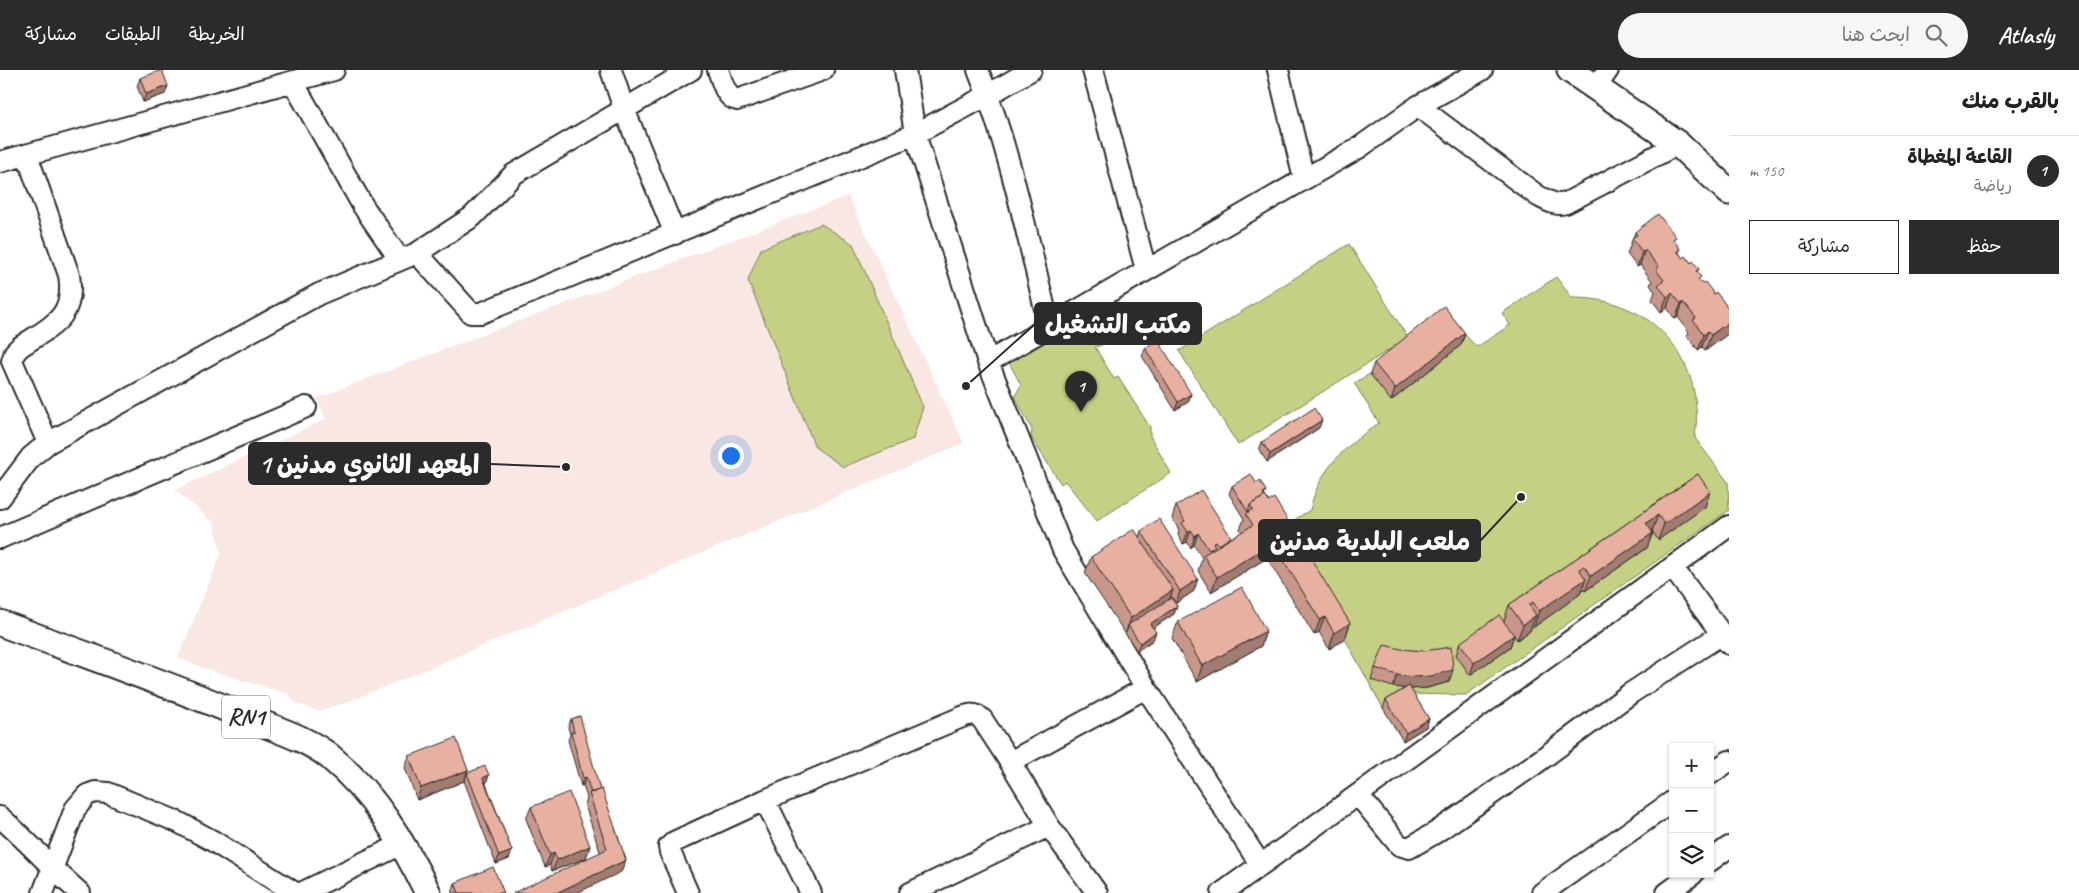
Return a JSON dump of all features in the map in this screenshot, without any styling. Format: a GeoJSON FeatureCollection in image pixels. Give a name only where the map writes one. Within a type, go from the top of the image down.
{"type":"FeatureCollection","features":[{"type":"Feature","properties":{"kind":"main road"},"geometry":{"type":"LineString","coordinates":[[1570,70],[1602,79],[1678,144],[1729,192]]}},
{"type":"Feature","properties":{"kind":"main road","name":"RN1"},"geometry":{"type":"LineString","coordinates":[[0,623],[220,706],[315,746],[345,770],[374,801],[402,844],[428,893]]}},
{"type":"Feature","properties":{"kind":"street"},"geometry":{"type":"LineString","coordinates":[[0,162],[334,70]]}},
{"type":"Feature","properties":{"kind":"street"},"geometry":{"type":"LineString","coordinates":[[611,70],[624,109],[675,234]]}},
{"type":"Feature","properties":{"kind":"street"},"geometry":{"type":"LineString","coordinates":[[0,498],[31,457],[48,443],[319,294],[408,256],[472,217],[514,174],[691,70]]}},
{"type":"Feature","properties":{"kind":"street"},"geometry":{"type":"LineString","coordinates":[[718,70],[731,99],[737,100],[823,70]]}},
{"type":"Feature","properties":{"kind":"street"},"geometry":{"type":"LineString","coordinates":[[905,70],[914,134],[988,362],[1063,550],[1146,688],[1260,864]]}},
{"type":"Feature","properties":{"kind":"street"},"geometry":{"type":"LineString","coordinates":[[978,70],[988,95],[1022,211],[1049,326]]}},
{"type":"Feature","properties":{"kind":"street"},"geometry":{"type":"LineString","coordinates":[[293,82],[363,206],[408,256],[472,313],[476,314],[675,234],[914,134],[1031,70]]}},
{"type":"Feature","properties":{"kind":"street"},"geometry":{"type":"LineString","coordinates":[[1093,70],[1146,270]]}},
{"type":"Feature","properties":{"kind":"street"},"geometry":{"type":"LineString","coordinates":[[1278,70],[1304,179]]}},
{"type":"Feature","properties":{"kind":"street"},"geometry":{"type":"LineString","coordinates":[[988,362],[1360,147],[1418,106],[1482,70]]}},
{"type":"Feature","properties":{"kind":"street"},"geometry":{"type":"LineString","coordinates":[[1418,106],[1538,196],[1552,204],[1558,205],[1566,203],[1678,144]]}},
{"type":"Feature","properties":{"kind":"street"},"geometry":{"type":"LineString","coordinates":[[27,155],[69,276],[71,289],[65,313],[20,347],[15,352],[12,361],[48,443]]}},
{"type":"Feature","properties":{"kind":"street"},"geometry":{"type":"LineString","coordinates":[[0,538],[306,407]]}},
{"type":"Feature","properties":{"kind":"street"},"geometry":{"type":"LineString","coordinates":[[1230,891],[1260,864],[1359,796],[1548,656],[1729,526]]}},
{"type":"Feature","properties":{"kind":"street"},"geometry":{"type":"LineString","coordinates":[[1359,796],[1393,839],[1402,847],[1410,848],[1535,764],[1631,692],[1725,639],[1673,568]]}},
{"type":"Feature","properties":{"kind":"street"},"geometry":{"type":"LineString","coordinates":[[1010,762],[1146,688]]}},
{"type":"Feature","properties":{"kind":"street"},"geometry":{"type":"LineString","coordinates":[[688,893],[670,852],[671,844],[765,800],[971,714],[977,715],[982,719],[1049,826],[1097,893]]}},
{"type":"Feature","properties":{"kind":"street"},"geometry":{"type":"LineString","coordinates":[[1714,771],[1729,761]]}},
{"type":"Feature","properties":{"kind":"street"},"geometry":{"type":"LineString","coordinates":[[43,893],[78,803],[87,795],[95,792],[108,793],[178,822],[213,841],[295,893]]}},
{"type":"Feature","properties":{"kind":"street"},"geometry":{"type":"LineString","coordinates":[[765,800],[811,893]]}},
{"type":"Feature","properties":{"kind":"street"},"geometry":{"type":"LineString","coordinates":[[1542,893],[1669,804]]}},
{"type":"Feature","properties":{"kind":"street"},"geometry":{"type":"LineString","coordinates":[[0,817],[80,893]]}},
{"type":"Feature","properties":{"kind":"street"},"geometry":{"type":"LineString","coordinates":[[910,893],[1049,826]]}},
{"type":"Feature","properties":{"kind":"street"},"geometry":{"type":"LineString","coordinates":[[301,893],[402,844]]}},
{"type":"Feature","properties":{"kind":"street"},"geometry":{"type":"LineString","coordinates":[[1714,859],[1729,847]]}},
{"type":"Feature","properties":{"kind":"street"},"geometry":{"type":"LineString","coordinates":[[1674,891],[1689,878]]}},
{"type":"Feature","properties":{"kind":"shaded area"},"geometry":{"type":"Polygon","coordinates":[[[848,196],[964,443],[353,700],[319,711],[296,704],[288,694],[215,672],[178,658],[221,554],[214,523],[175,490],[326,419],[317,398],[848,196]]]}},
{"type":"Feature","properties":{"kind":"green space"},"geometry":{"type":"Polygon","coordinates":[[[821,224],[853,244],[923,407],[913,439],[843,467],[815,447],[748,280],[761,249],[821,224]]]}},
{"type":"Feature","properties":{"kind":"green space"},"geometry":{"type":"Polygon","coordinates":[[[1349,244],[1408,338],[1238,445],[1179,351],[1349,244]]]}},
{"type":"Feature","properties":{"kind":"green space"},"geometry":{"type":"Polygon","coordinates":[[[1556,277],[1572,298],[1601,300],[1627,308],[1649,321],[1668,338],[1682,358],[1692,382],[1696,409],[1695,438],[1728,482],[1729,510],[1466,695],[1406,694],[1383,708],[1345,639],[1278,530],[1310,510],[1314,495],[1327,470],[1356,440],[1379,423],[1354,383],[1370,374],[1444,314],[1477,347],[1510,325],[1502,313],[1556,277]]]}},
{"type":"Feature","properties":{"kind":"green space"},"geometry":{"type":"Polygon","coordinates":[[[1085,317],[1100,327],[1102,345],[1095,347],[1114,379],[1118,377],[1150,427],[1150,436],[1171,473],[1097,521],[1065,481],[1061,484],[1031,437],[1032,430],[1015,396],[1021,385],[1005,355],[1085,317]]]}},
{"type":"Feature","properties":{"kind":"building"},"geometry":{"type":"Polygon","coordinates":[[[162,70],[168,86],[146,94],[140,78],[162,70]]]}},
{"type":"Feature","properties":{"kind":"building"},"geometry":{"type":"Polygon","coordinates":[[[1658,214],[1676,237],[1673,239],[1680,249],[1677,251],[1683,258],[1686,256],[1691,263],[1693,261],[1699,269],[1696,271],[1701,277],[1698,279],[1702,284],[1705,282],[1714,294],[1716,292],[1729,309],[1729,322],[1711,335],[1708,331],[1704,335],[1693,320],[1696,318],[1683,302],[1681,304],[1672,293],[1667,297],[1658,285],[1664,280],[1656,270],[1659,267],[1645,250],[1642,252],[1632,238],[1637,235],[1635,232],[1658,214]]]}},
{"type":"Feature","properties":{"kind":"building"},"geometry":{"type":"Polygon","coordinates":[[[1444,306],[1465,333],[1395,389],[1374,363],[1444,306]]]}},
{"type":"Feature","properties":{"kind":"building"},"geometry":{"type":"Polygon","coordinates":[[[1158,340],[1191,394],[1178,402],[1145,348],[1158,340]]]}},
{"type":"Feature","properties":{"kind":"building"},"geometry":{"type":"Polygon","coordinates":[[[1314,408],[1322,420],[1270,454],[1262,442],[1314,408]]]}},
{"type":"Feature","properties":{"kind":"building"},"geometry":{"type":"Polygon","coordinates":[[[1251,474],[1256,483],[1260,481],[1266,491],[1263,493],[1265,496],[1250,505],[1248,512],[1232,486],[1251,474]]]}},
{"type":"Feature","properties":{"kind":"building"},"geometry":{"type":"Polygon","coordinates":[[[1698,474],[1710,492],[1664,524],[1658,515],[1646,523],[1653,533],[1591,576],[1584,566],[1579,569],[1586,579],[1539,611],[1533,602],[1529,605],[1536,615],[1523,625],[1509,605],[1698,474]]]}},
{"type":"Feature","properties":{"kind":"building"},"geometry":{"type":"Polygon","coordinates":[[[1201,490],[1231,537],[1219,545],[1216,541],[1213,543],[1215,546],[1209,550],[1198,533],[1195,536],[1191,530],[1188,532],[1182,523],[1185,521],[1176,506],[1201,490]]]}},
{"type":"Feature","properties":{"kind":"building"},"geometry":{"type":"Polygon","coordinates":[[[1265,496],[1269,502],[1274,498],[1350,623],[1334,633],[1325,617],[1320,620],[1273,543],[1217,577],[1203,555],[1253,525],[1246,514],[1253,509],[1250,505],[1265,496]]]}},
{"type":"Feature","properties":{"kind":"building"},"geometry":{"type":"Polygon","coordinates":[[[1159,519],[1198,579],[1180,591],[1141,531],[1159,519]]]}},
{"type":"Feature","properties":{"kind":"building"},"geometry":{"type":"Polygon","coordinates":[[[1134,529],[1173,590],[1131,618],[1091,557],[1134,529]]]}},
{"type":"Feature","properties":{"kind":"building"},"geometry":{"type":"Polygon","coordinates":[[[1242,587],[1266,631],[1202,666],[1178,622],[1242,587]]]}},
{"type":"Feature","properties":{"kind":"building"},"geometry":{"type":"Polygon","coordinates":[[[1171,598],[1177,606],[1150,624],[1156,632],[1140,643],[1128,625],[1171,598]]]}},
{"type":"Feature","properties":{"kind":"building"},"geometry":{"type":"Polygon","coordinates":[[[1499,615],[1514,635],[1474,663],[1460,643],[1499,615]]]}},
{"type":"Feature","properties":{"kind":"building"},"geometry":{"type":"Polygon","coordinates":[[[1384,645],[1424,651],[1451,647],[1453,670],[1431,676],[1414,677],[1397,675],[1375,668],[1384,645]]]}},
{"type":"Feature","properties":{"kind":"building"},"geometry":{"type":"Polygon","coordinates":[[[1409,686],[1429,719],[1406,733],[1386,700],[1409,686]]]}},
{"type":"Feature","properties":{"kind":"building"},"geometry":{"type":"Polygon","coordinates":[[[580,716],[600,790],[591,793],[586,777],[583,778],[571,732],[574,732],[571,719],[580,716]]]}},
{"type":"Feature","properties":{"kind":"building"},"geometry":{"type":"Polygon","coordinates":[[[456,738],[468,770],[421,788],[409,756],[456,738]]]}},
{"type":"Feature","properties":{"kind":"building"},"geometry":{"type":"Polygon","coordinates":[[[485,766],[489,775],[483,778],[512,851],[499,856],[467,773],[485,766]]]}},
{"type":"Feature","properties":{"kind":"building"},"geometry":{"type":"Polygon","coordinates":[[[602,789],[626,860],[556,893],[513,893],[607,849],[589,793],[602,789]]]}},
{"type":"Feature","properties":{"kind":"building"},"geometry":{"type":"Polygon","coordinates":[[[569,792],[590,846],[557,860],[554,853],[550,855],[531,807],[569,792]]]}},
{"type":"Feature","properties":{"kind":"building"},"geometry":{"type":"Polygon","coordinates":[[[493,867],[504,893],[459,893],[455,883],[493,867]]]}},
{"type":"Feature","properties":{"kind":"place","name":"مكتب التشغيل"},"geometry":{"type":"Point","coordinates":[966,386]}},
{"type":"Feature","properties":{"kind":"place","name":"القاعة المغطاة"},"geometry":{"type":"Point","coordinates":[1081,412]}},
{"type":"Feature","properties":{"kind":"place","name":"المعهد الثانوي مدنين 1"},"geometry":{"type":"Point","coordinates":[566,467]}},
{"type":"Feature","properties":{"kind":"place","name":"ملعب البلدية مدنين"},"geometry":{"type":"Point","coordinates":[1521,497]}}]}
